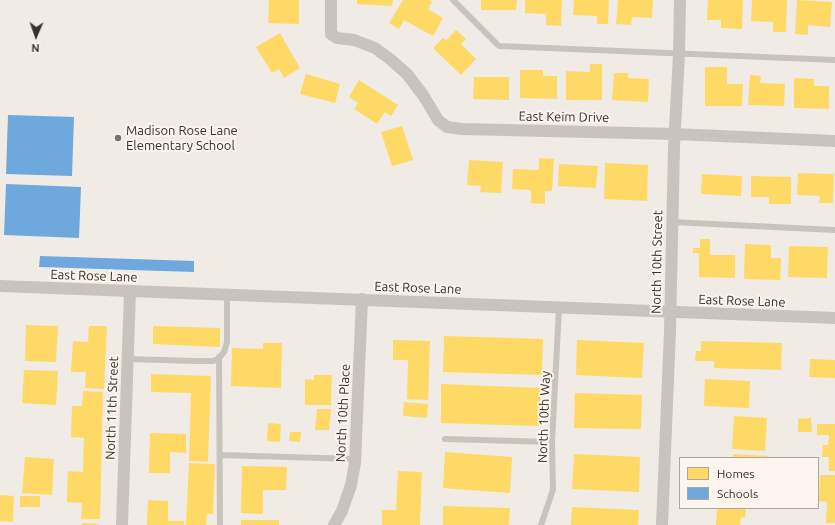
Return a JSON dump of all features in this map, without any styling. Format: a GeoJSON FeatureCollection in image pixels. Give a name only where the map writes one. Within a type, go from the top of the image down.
{"type":"FeatureCollection","features":[{"type":"Feature","properties":{"kind":"street","name":"East Keim Drive"},"geometry":{"type":"LineString","coordinates":[[330,0],[330,34],[337,38],[354,40],[375,48],[390,59],[407,74],[423,95],[438,120],[447,127],[462,129],[674,134],[835,141]]}},
{"type":"Feature","properties":{"kind":"street","name":"North 10th Street"},"geometry":{"type":"LineString","coordinates":[[662,525],[671,312],[674,134],[679,54],[680,0]]}},
{"type":"Feature","properties":{"kind":"street","name":"East Rose Lane"},"geometry":{"type":"LineString","coordinates":[[0,286],[835,318]]}},
{"type":"Feature","properties":{"kind":"street","name":"North 11th Street"},"geometry":{"type":"LineString","coordinates":[[122,525],[130,291]]}},
{"type":"Feature","properties":{"kind":"street","name":"North 10th Place"},"geometry":{"type":"LineString","coordinates":[[334,525],[342,511],[351,485],[355,459],[362,299]]}},
{"type":"Feature","properties":{"kind":"lane"},"geometry":{"type":"LineString","coordinates":[[453,0],[499,46],[835,60]]}},
{"type":"Feature","properties":{"kind":"lane"},"geometry":{"type":"LineString","coordinates":[[672,222],[835,230]]}},
{"type":"Feature","properties":{"kind":"lane"},"geometry":{"type":"LineString","coordinates":[[128,358],[195,361],[213,360],[219,357],[224,352],[227,342],[227,295]]}},
{"type":"Feature","properties":{"kind":"lane","name":"North 10th Way"},"geometry":{"type":"LineString","coordinates":[[541,525],[553,490],[552,442],[559,308]]}},
{"type":"Feature","properties":{"kind":"lane"},"geometry":{"type":"LineString","coordinates":[[219,357],[220,525]]}},
{"type":"Feature","properties":{"kind":"lane"},"geometry":{"type":"LineString","coordinates":[[445,439],[552,442]]}},
{"type":"Feature","properties":{"kind":"lane"},"geometry":{"type":"LineString","coordinates":[[220,455],[355,459]]}},
{"type":"Feature","properties":{"kind":"building: Homes"},"geometry":{"type":"Polygon","coordinates":[[[269,0],[299,0],[299,24],[268,23],[269,0]]]}},
{"type":"Feature","properties":{"kind":"building: Homes"},"geometry":{"type":"Polygon","coordinates":[[[357,0],[393,0],[392,6],[357,4],[357,0]]]}},
{"type":"Feature","properties":{"kind":"building: Homes"},"geometry":{"type":"Polygon","coordinates":[[[403,0],[429,0],[432,2],[428,9],[443,18],[433,36],[404,20],[399,29],[389,23],[403,0]]]}},
{"type":"Feature","properties":{"kind":"building: Homes"},"geometry":{"type":"Polygon","coordinates":[[[481,0],[517,0],[516,10],[481,10],[481,0]]]}},
{"type":"Feature","properties":{"kind":"building: Homes"},"geometry":{"type":"Polygon","coordinates":[[[525,0],[562,0],[561,26],[546,25],[546,14],[525,13],[525,0]]]}},
{"type":"Feature","properties":{"kind":"building: Homes"},"geometry":{"type":"Polygon","coordinates":[[[574,0],[609,0],[608,24],[597,24],[597,16],[573,15],[574,0]]]}},
{"type":"Feature","properties":{"kind":"building: Homes"},"geometry":{"type":"Polygon","coordinates":[[[618,0],[653,0],[652,18],[632,17],[631,25],[616,24],[618,0]]]}},
{"type":"Feature","properties":{"kind":"building: Homes"},"geometry":{"type":"Polygon","coordinates":[[[708,0],[743,0],[742,29],[721,28],[721,20],[707,20],[708,0]]]}},
{"type":"Feature","properties":{"kind":"building: Homes"},"geometry":{"type":"Polygon","coordinates":[[[752,0],[787,0],[786,32],[773,32],[773,22],[751,21],[752,0]]]}},
{"type":"Feature","properties":{"kind":"building: Homes"},"geometry":{"type":"Polygon","coordinates":[[[797,0],[832,2],[830,27],[808,25],[808,35],[795,34],[797,0]]]}},
{"type":"Feature","properties":{"kind":"building: Homes"},"geometry":{"type":"Polygon","coordinates":[[[456,30],[466,39],[461,44],[476,59],[461,75],[433,48],[443,38],[446,40],[456,30]]]}},
{"type":"Feature","properties":{"kind":"building: Homes"},"geometry":{"type":"Polygon","coordinates":[[[280,33],[300,68],[284,78],[279,69],[272,73],[256,47],[280,33]]]}},
{"type":"Feature","properties":{"kind":"building: Homes"},"geometry":{"type":"Polygon","coordinates":[[[590,64],[602,64],[602,100],[566,100],[566,71],[590,72],[590,64]]]}},
{"type":"Feature","properties":{"kind":"building: Homes"},"geometry":{"type":"Polygon","coordinates":[[[705,67],[727,67],[727,84],[743,84],[742,106],[705,106],[705,67]]]}},
{"type":"Feature","properties":{"kind":"building: Homes"},"geometry":{"type":"Polygon","coordinates":[[[520,70],[543,70],[543,76],[557,76],[557,99],[520,98],[520,70]]]}},
{"type":"Feature","properties":{"kind":"building: Homes"},"geometry":{"type":"Polygon","coordinates":[[[614,73],[628,73],[628,78],[649,79],[648,102],[612,100],[614,73]]]}},
{"type":"Feature","properties":{"kind":"building: Homes"},"geometry":{"type":"Polygon","coordinates":[[[306,74],[340,84],[335,103],[300,94],[306,74]]]}},
{"type":"Feature","properties":{"kind":"building: Homes"},"geometry":{"type":"Polygon","coordinates":[[[750,75],[761,76],[760,83],[785,84],[784,106],[748,105],[750,75]]]}},
{"type":"Feature","properties":{"kind":"building: Homes"},"geometry":{"type":"Polygon","coordinates":[[[474,77],[509,77],[509,100],[473,99],[474,77]]]}},
{"type":"Feature","properties":{"kind":"building: Homes"},"geometry":{"type":"Polygon","coordinates":[[[794,78],[814,79],[814,86],[829,86],[829,109],[794,108],[794,78]]]}},
{"type":"Feature","properties":{"kind":"building: Homes"},"geometry":{"type":"Polygon","coordinates":[[[359,80],[398,105],[391,116],[385,112],[377,124],[354,109],[358,103],[349,97],[359,80]]]}},
{"type":"Feature","properties":{"kind":"building: Homes"},"geometry":{"type":"Polygon","coordinates":[[[402,126],[413,160],[392,166],[381,132],[402,126]]]}},
{"type":"Feature","properties":{"kind":"building: Homes"},"geometry":{"type":"Polygon","coordinates":[[[539,158],[554,159],[552,191],[545,191],[545,204],[531,203],[531,190],[512,189],[513,169],[539,170],[539,158]]]}},
{"type":"Feature","properties":{"kind":"building: Homes"},"geometry":{"type":"Polygon","coordinates":[[[469,160],[503,162],[501,193],[480,192],[481,186],[467,185],[469,160]]]}},
{"type":"Feature","properties":{"kind":"building: Homes"},"geometry":{"type":"Polygon","coordinates":[[[605,163],[648,165],[647,201],[604,199],[605,163]]]}},
{"type":"Feature","properties":{"kind":"building: Homes"},"geometry":{"type":"Polygon","coordinates":[[[559,164],[598,166],[596,188],[558,186],[559,164]]]}},
{"type":"Feature","properties":{"kind":"building: Homes"},"geometry":{"type":"Polygon","coordinates":[[[798,173],[834,174],[833,203],[819,203],[820,196],[797,195],[798,173]]]}},
{"type":"Feature","properties":{"kind":"building: Homes"},"geometry":{"type":"Polygon","coordinates":[[[702,174],[742,176],[741,196],[701,194],[702,174]]]}},
{"type":"Feature","properties":{"kind":"building: Homes"},"geometry":{"type":"Polygon","coordinates":[[[751,176],[791,177],[791,204],[769,204],[769,197],[751,197],[751,176]]]}},
{"type":"Feature","properties":{"kind":"building: Homes"},"geometry":{"type":"Polygon","coordinates":[[[700,239],[710,239],[710,255],[735,255],[735,278],[699,277],[699,253],[693,253],[693,248],[700,248],[700,239]]]}},
{"type":"Feature","properties":{"kind":"building: Homes"},"geometry":{"type":"Polygon","coordinates":[[[745,244],[771,245],[771,258],[781,258],[780,280],[744,279],[745,244]]]}},
{"type":"Feature","properties":{"kind":"building: Homes"},"geometry":{"type":"Polygon","coordinates":[[[789,246],[828,247],[827,278],[788,277],[789,246]]]}},
{"type":"Feature","properties":{"kind":"building: Homes"},"geometry":{"type":"Polygon","coordinates":[[[26,325],[58,326],[56,362],[25,361],[26,325]]]}},
{"type":"Feature","properties":{"kind":"building: Homes"},"geometry":{"type":"Polygon","coordinates":[[[89,326],[107,326],[104,389],[85,388],[86,372],[71,372],[73,341],[88,342],[89,326]]]}},
{"type":"Feature","properties":{"kind":"building: Homes"},"geometry":{"type":"Polygon","coordinates":[[[153,326],[220,328],[220,347],[153,344],[153,326]]]}},
{"type":"Feature","properties":{"kind":"building: Homes"},"geometry":{"type":"Polygon","coordinates":[[[444,336],[543,339],[542,375],[443,372],[444,336]]]}},
{"type":"Feature","properties":{"kind":"building: Homes"},"geometry":{"type":"Polygon","coordinates":[[[393,340],[430,341],[428,400],[407,399],[408,360],[393,360],[393,340]]]}},
{"type":"Feature","properties":{"kind":"building: Homes"},"geometry":{"type":"Polygon","coordinates":[[[577,340],[644,343],[642,378],[576,375],[577,340]]]}},
{"type":"Feature","properties":{"kind":"building: Homes"},"geometry":{"type":"Polygon","coordinates":[[[701,341],[782,343],[781,370],[714,368],[714,361],[695,361],[696,351],[701,351],[701,341]]]}},
{"type":"Feature","properties":{"kind":"building: Homes"},"geometry":{"type":"Polygon","coordinates":[[[263,343],[282,343],[281,388],[231,386],[232,348],[263,349],[263,343]]]}},
{"type":"Feature","properties":{"kind":"building: Homes"},"geometry":{"type":"Polygon","coordinates":[[[810,359],[835,360],[835,378],[809,377],[810,359]]]}},
{"type":"Feature","properties":{"kind":"building: Homes"},"geometry":{"type":"Polygon","coordinates":[[[24,370],[58,371],[56,405],[22,403],[24,370]]]}},
{"type":"Feature","properties":{"kind":"building: Homes"},"geometry":{"type":"Polygon","coordinates":[[[151,374],[211,376],[208,462],[189,461],[191,393],[151,392],[151,374]]]}},
{"type":"Feature","properties":{"kind":"building: Homes"},"geometry":{"type":"Polygon","coordinates":[[[314,375],[332,375],[331,405],[305,405],[305,379],[314,380],[314,375]]]}},
{"type":"Feature","properties":{"kind":"building: Homes"},"geometry":{"type":"Polygon","coordinates":[[[705,379],[750,381],[749,408],[704,406],[705,379]]]}},
{"type":"Feature","properties":{"kind":"building: Homes"},"geometry":{"type":"Polygon","coordinates":[[[441,384],[541,388],[540,426],[441,423],[441,384]]]}},
{"type":"Feature","properties":{"kind":"building: Homes"},"geometry":{"type":"Polygon","coordinates":[[[83,391],[103,392],[100,519],[81,519],[82,503],[67,502],[68,471],[83,472],[84,438],[71,437],[72,406],[82,406],[83,391]]]}},
{"type":"Feature","properties":{"kind":"building: Homes"},"geometry":{"type":"Polygon","coordinates":[[[575,393],[642,395],[641,429],[574,428],[575,393]]]}},
{"type":"Feature","properties":{"kind":"building: Homes"},"geometry":{"type":"Polygon","coordinates":[[[404,402],[428,404],[427,418],[403,416],[404,402]]]}},
{"type":"Feature","properties":{"kind":"building: Homes"},"geometry":{"type":"Polygon","coordinates":[[[317,409],[331,409],[329,430],[315,430],[317,409]]]}},
{"type":"Feature","properties":{"kind":"building: Homes"},"geometry":{"type":"Polygon","coordinates":[[[734,416],[767,418],[765,451],[732,449],[734,416]]]}},
{"type":"Feature","properties":{"kind":"building: Homes"},"geometry":{"type":"Polygon","coordinates":[[[811,418],[812,432],[798,432],[798,419],[811,418]]]}},
{"type":"Feature","properties":{"kind":"building: Homes"},"geometry":{"type":"Polygon","coordinates":[[[268,423],[281,424],[280,442],[267,441],[268,423]]]}},
{"type":"Feature","properties":{"kind":"building: Homes"},"geometry":{"type":"Polygon","coordinates":[[[817,424],[835,424],[835,471],[829,471],[829,457],[822,457],[823,445],[828,445],[829,435],[817,435],[817,424]]]}},
{"type":"Feature","properties":{"kind":"building: Homes"},"geometry":{"type":"Polygon","coordinates":[[[290,432],[301,432],[300,442],[289,441],[290,432]]]}},
{"type":"Feature","properties":{"kind":"building: Homes"},"geometry":{"type":"Polygon","coordinates":[[[150,433],[186,434],[186,453],[170,452],[170,473],[149,473],[150,433]]]}},
{"type":"Feature","properties":{"kind":"building: Homes"},"geometry":{"type":"Polygon","coordinates":[[[445,452],[512,457],[510,493],[443,488],[445,452]]]}},
{"type":"Feature","properties":{"kind":"building: Homes"},"geometry":{"type":"Polygon","coordinates":[[[574,454],[640,457],[639,492],[572,489],[574,454]]]}},
{"type":"Feature","properties":{"kind":"building: Homes"},"geometry":{"type":"Polygon","coordinates":[[[733,454],[768,456],[768,457],[733,457],[733,454]]]}},
{"type":"Feature","properties":{"kind":"building: Homes"},"geometry":{"type":"Polygon","coordinates":[[[25,457],[54,459],[52,495],[22,493],[25,457]]]}},
{"type":"Feature","properties":{"kind":"building: Homes"},"geometry":{"type":"Polygon","coordinates":[[[189,463],[215,464],[213,514],[207,514],[206,525],[186,525],[189,463]]]}},
{"type":"Feature","properties":{"kind":"building: Homes"},"geometry":{"type":"Polygon","coordinates":[[[242,466],[287,467],[286,490],[263,490],[263,514],[241,513],[242,466]]]}},
{"type":"Feature","properties":{"kind":"building: Homes"},"geometry":{"type":"Polygon","coordinates":[[[398,471],[422,472],[420,525],[382,525],[382,510],[396,510],[398,471]]]}},
{"type":"Feature","properties":{"kind":"building: Homes"},"geometry":{"type":"Polygon","coordinates":[[[820,475],[835,475],[835,523],[826,523],[827,502],[819,501],[820,475]]]}},
{"type":"Feature","properties":{"kind":"building: Homes"},"geometry":{"type":"Polygon","coordinates":[[[0,495],[14,496],[13,522],[0,521],[0,495]]]}},
{"type":"Feature","properties":{"kind":"building: Homes"},"geometry":{"type":"Polygon","coordinates":[[[20,496],[40,496],[40,507],[20,507],[20,496]]]}},
{"type":"Feature","properties":{"kind":"building: Homes"},"geometry":{"type":"Polygon","coordinates":[[[148,500],[168,501],[168,521],[184,521],[184,525],[147,525],[148,500]]]}},
{"type":"Feature","properties":{"kind":"building: Homes"},"geometry":{"type":"Polygon","coordinates":[[[443,506],[510,508],[509,525],[443,525],[443,506]]]}},
{"type":"Feature","properties":{"kind":"building: Homes"},"geometry":{"type":"Polygon","coordinates":[[[572,507],[639,510],[638,525],[571,525],[572,507]]]}},
{"type":"Feature","properties":{"kind":"building: Homes"},"geometry":{"type":"Polygon","coordinates":[[[717,509],[746,509],[745,518],[741,517],[740,525],[716,525],[717,509]]]}},
{"type":"Feature","properties":{"kind":"building: Homes"},"geometry":{"type":"Polygon","coordinates":[[[241,520],[279,520],[279,525],[241,525],[241,520]]]}},
{"type":"Feature","properties":{"kind":"building: Homes"},"geometry":{"type":"Polygon","coordinates":[[[82,523],[99,524],[99,525],[82,525],[82,523]]]}},
{"type":"Feature","properties":{"kind":"building: Schools"},"geometry":{"type":"Polygon","coordinates":[[[8,115],[74,117],[72,176],[6,174],[8,115]]]}},
{"type":"Feature","properties":{"kind":"building: Schools"},"geometry":{"type":"Polygon","coordinates":[[[6,184],[81,187],[79,238],[4,235],[6,184]]]}},
{"type":"Feature","properties":{"kind":"building: Schools"},"geometry":{"type":"Polygon","coordinates":[[[40,256],[194,261],[194,272],[39,267],[40,256]]]}},
{"type":"Feature","properties":{"kind":"place","name":"Madison Rose Lane Elementary School"},"geometry":{"type":"Point","coordinates":[118,138]}}]}
